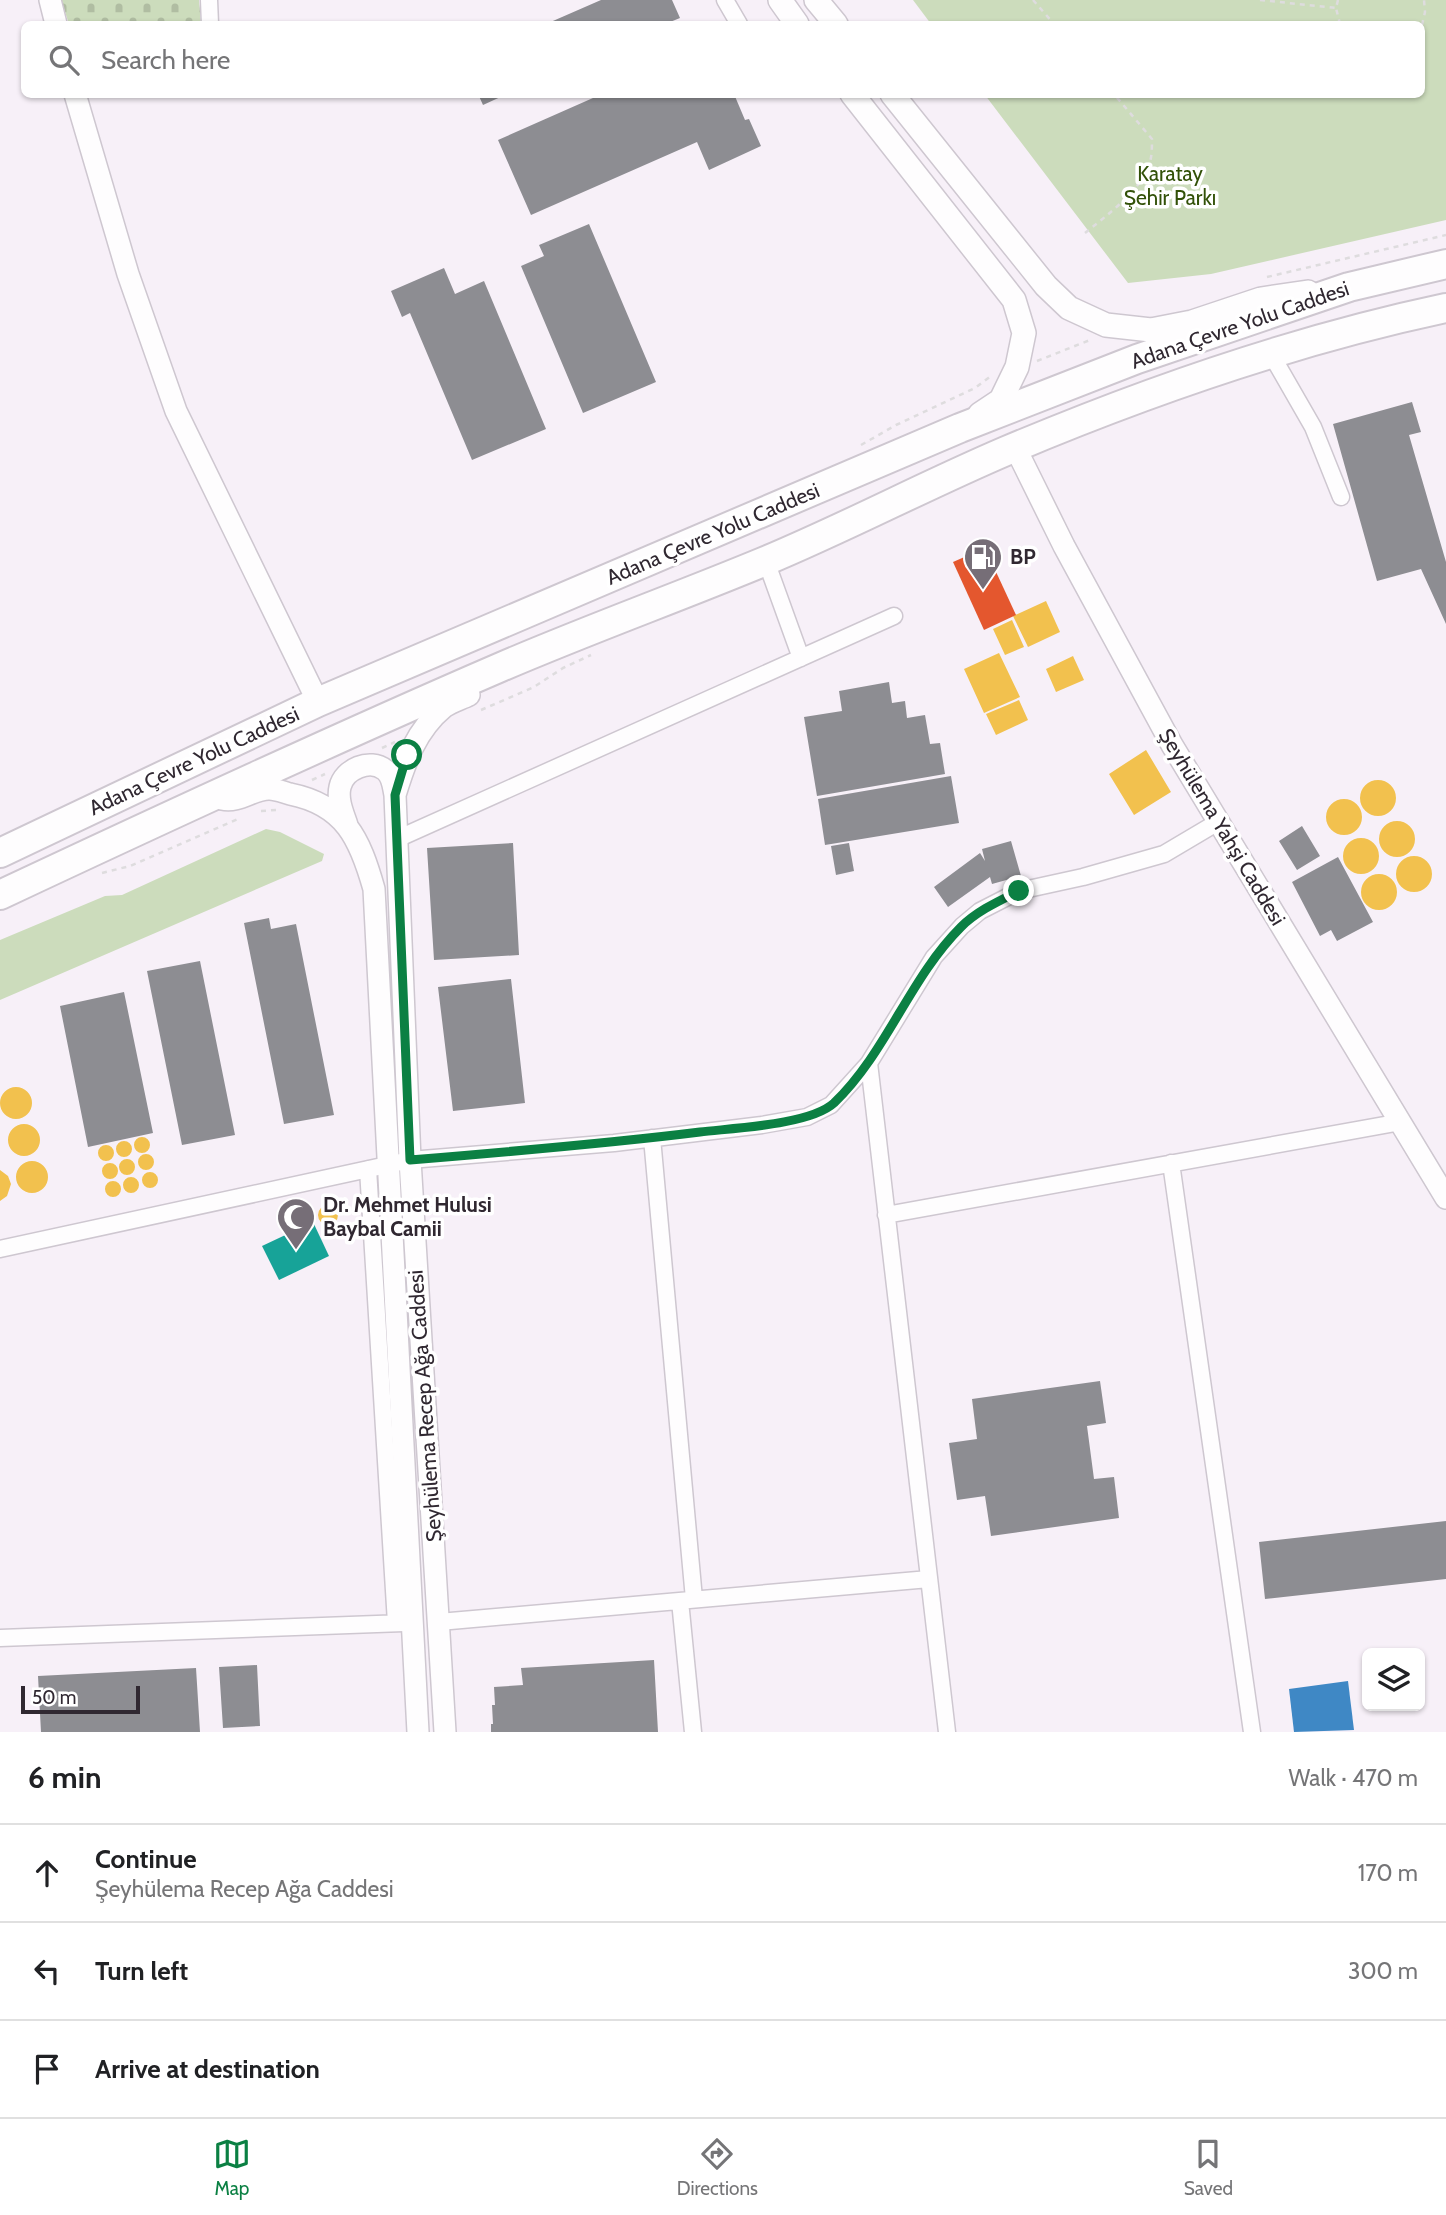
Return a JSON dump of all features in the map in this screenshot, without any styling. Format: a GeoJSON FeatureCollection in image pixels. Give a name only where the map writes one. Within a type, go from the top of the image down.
{"type":"FeatureCollection","features":[{"type":"Feature","properties":{"kind":"highway","name":"Adana Çevre Yolu Caddesi"},"geometry":{"type":"LineString","coordinates":[[0,853],[318,702],[960,428],[1137,359],[1349,287],[1446,264]]}},
{"type":"Feature","properties":{"kind":"highway","name":"Adana Çevre Yolu Caddesi"},"geometry":{"type":"LineString","coordinates":[[0,895],[210,796],[504,666],[766,561],[1015,447],[1136,399],[1271,354],[1371,324],[1446,308]]}},
{"type":"Feature","properties":{"kind":"main road"},"geometry":{"type":"LineString","coordinates":[[780,0],[795,21]]}},
{"type":"Feature","properties":{"kind":"main road"},"geometry":{"type":"LineString","coordinates":[[816,0],[834,21]]}},
{"type":"Feature","properties":{"kind":"main road"},"geometry":{"type":"LineString","coordinates":[[855,98],[1014,300],[1024,333],[1017,367],[1001,400],[960,428]]}},
{"type":"Feature","properties":{"kind":"main road"},"geometry":{"type":"LineString","coordinates":[[895,98],[1046,286],[1069,308],[1106,325],[1152,330],[1192,321],[1261,299],[1349,287]]}},
{"type":"Feature","properties":{"kind":"street"},"geometry":{"type":"LineString","coordinates":[[50,0],[55,21]]}},
{"type":"Feature","properties":{"kind":"street"},"geometry":{"type":"LineString","coordinates":[[209,0],[210,21]]}},
{"type":"Feature","properties":{"kind":"street"},"geometry":{"type":"LineString","coordinates":[[725,0],[737,21]]}},
{"type":"Feature","properties":{"kind":"street"},"geometry":{"type":"LineString","coordinates":[[82,98],[128,274],[176,411],[318,702]]}},
{"type":"Feature","properties":{"kind":"street"},"geometry":{"type":"LineString","coordinates":[[1271,354],[1313,427],[1341,497]]}},
{"type":"Feature","properties":{"kind":"street","name":"Şeyhülema Yahşi Caddesi"},"geometry":{"type":"LineString","coordinates":[[1015,447],[1064,546],[1172,745],[1446,1198]]}},
{"type":"Feature","properties":{"kind":"street"},"geometry":{"type":"LineString","coordinates":[[766,561],[801,658]]}},
{"type":"Feature","properties":{"kind":"street"},"geometry":{"type":"LineString","coordinates":[[397,839],[894,616]]}},
{"type":"Feature","properties":{"kind":"street","name":"Şeyhülema Recep Ağa Caddesi"},"geometry":{"type":"LineString","coordinates":[[445,1732],[439,1622],[389,1164],[397,839],[395,795],[407,755],[421,732],[445,707],[489,685],[504,666]]}},
{"type":"Feature","properties":{"kind":"street"},"geometry":{"type":"LineString","coordinates":[[348,826],[340,806],[340,785],[352,770],[367,765],[384,768],[392,778],[395,795]]}},
{"type":"Feature","properties":{"kind":"street","name":"Şeyhülema Recep Ağa Caddesi"},"geometry":{"type":"LineString","coordinates":[[210,796],[230,801],[267,789],[308,797],[328,808],[348,826],[363,852],[374,889],[389,1164],[405,1623],[418,1732]]}},
{"type":"Feature","properties":{"kind":"street"},"geometry":{"type":"LineString","coordinates":[[0,1249],[389,1164],[652,1138],[807,1117],[831,1105],[869,1063],[934,957],[962,926],[980,911],[1019,891],[1083,877],[1164,854],[1218,822]]}},
{"type":"Feature","properties":{"kind":"street"},"geometry":{"type":"LineString","coordinates":[[869,1063],[948,1729]]}},
{"type":"Feature","properties":{"kind":"street"},"geometry":{"type":"LineString","coordinates":[[886,1215],[1401,1122]]}},
{"type":"Feature","properties":{"kind":"street"},"geometry":{"type":"LineString","coordinates":[[652,1138],[687,1600],[693,1732]]}},
{"type":"Feature","properties":{"kind":"street"},"geometry":{"type":"LineString","coordinates":[[1171,1163],[1252,1732]]}},
{"type":"Feature","properties":{"kind":"street"},"geometry":{"type":"LineString","coordinates":[[439,1622],[929,1579]]}},
{"type":"Feature","properties":{"kind":"street"},"geometry":{"type":"LineString","coordinates":[[0,1639],[405,1623]]}},
{"type":"Feature","properties":{"kind":"path"},"geometry":{"type":"LineString","coordinates":[[1033,0],[1051,21]]}},
{"type":"Feature","properties":{"kind":"path"},"geometry":{"type":"LineString","coordinates":[[1260,0],[1336,9]]}},
{"type":"Feature","properties":{"kind":"path"},"geometry":{"type":"LineString","coordinates":[[1338,0],[1336,9],[1339,21]]}},
{"type":"Feature","properties":{"kind":"path"},"geometry":{"type":"LineString","coordinates":[[1423,21],[1424,0]]}},
{"type":"Feature","properties":{"kind":"path"},"geometry":{"type":"LineString","coordinates":[[1085,233],[1131,191],[1150,163],[1152,139],[1117,98]]}},
{"type":"Feature","properties":{"kind":"green space"},"geometry":{"type":"Polygon","coordinates":[[[61,0],[199,0],[201,21],[68,21],[61,0]]]}},
{"type":"Feature","properties":{"kind":"green space","name":"Karatay Şehir Parkı"},"geometry":{"type":"Polygon","coordinates":[[[913,0],[1446,0],[1446,220],[1211,274],[1128,283],[987,98],[1425,98],[1425,21],[929,21],[913,0]]]}},
{"type":"Feature","properties":{"kind":"green space"},"geometry":{"type":"Polygon","coordinates":[[[266,829],[280,832],[324,854],[322,861],[0,1000],[0,940],[105,896],[122,895],[266,829]]]}},
{"type":"Feature","properties":{"kind":"building: Homes"},"geometry":{"type":"Polygon","coordinates":[[[1046,601],[1060,632],[1028,647],[1013,616],[1046,601]]]}},
{"type":"Feature","properties":{"kind":"building: Homes"},"geometry":{"type":"Polygon","coordinates":[[[1012,620],[1024,647],[1005,655],[993,629],[1012,620]]]}},
{"type":"Feature","properties":{"kind":"building: Homes"},"geometry":{"type":"Polygon","coordinates":[[[999,653],[1020,697],[984,713],[964,669],[999,653]]]}},
{"type":"Feature","properties":{"kind":"building: Homes"},"geometry":{"type":"Polygon","coordinates":[[[1073,656],[1084,680],[1056,692],[1046,669],[1073,656]]]}},
{"type":"Feature","properties":{"kind":"building: Homes"},"geometry":{"type":"Polygon","coordinates":[[[1019,700],[1028,720],[996,735],[986,714],[1019,700]]]}},
{"type":"Feature","properties":{"kind":"building: Homes"},"geometry":{"type":"Polygon","coordinates":[[[1146,750],[1171,792],[1134,815],[1109,774],[1146,750]]]}},
{"type":"Feature","properties":{"kind":"building: Homes"},"geometry":{"type":"Polygon","coordinates":[[[1378,780],[1390,786],[1396,798],[1390,810],[1378,816],[1366,810],[1360,798],[1366,786],[1378,780]]]}},
{"type":"Feature","properties":{"kind":"building: Homes"},"geometry":{"type":"Polygon","coordinates":[[[1344,799],[1357,804],[1362,817],[1357,830],[1344,835],[1331,830],[1326,817],[1331,804],[1344,799]]]}},
{"type":"Feature","properties":{"kind":"building: Homes"},"geometry":{"type":"Polygon","coordinates":[[[1397,821],[1410,826],[1415,839],[1410,852],[1397,857],[1384,852],[1379,839],[1384,826],[1397,821]]]}},
{"type":"Feature","properties":{"kind":"building: Homes"},"geometry":{"type":"Polygon","coordinates":[[[1361,838],[1373,844],[1379,856],[1373,868],[1361,874],[1349,868],[1343,856],[1349,844],[1361,838]]]}},
{"type":"Feature","properties":{"kind":"building: Homes"},"geometry":{"type":"Polygon","coordinates":[[[1414,856],[1427,861],[1432,874],[1427,887],[1414,892],[1401,887],[1396,874],[1401,861],[1414,856]]]}},
{"type":"Feature","properties":{"kind":"building: Homes"},"geometry":{"type":"Polygon","coordinates":[[[1379,874],[1391,880],[1397,892],[1391,904],[1379,910],[1367,904],[1361,892],[1367,880],[1379,874]]]}},
{"type":"Feature","properties":{"kind":"building: Homes"},"geometry":{"type":"Polygon","coordinates":[[[16,1087],[27,1092],[32,1103],[27,1114],[16,1119],[5,1114],[0,1103],[5,1092],[16,1087]]]}},
{"type":"Feature","properties":{"kind":"building: Homes"},"geometry":{"type":"Polygon","coordinates":[[[24,1124],[35,1129],[40,1140],[35,1151],[24,1156],[13,1151],[8,1140],[13,1129],[24,1124]]]}},
{"type":"Feature","properties":{"kind":"building: Homes"},"geometry":{"type":"Polygon","coordinates":[[[139,1137],[145,1137],[150,1145],[148,1151],[139,1153],[134,1148],[134,1142],[139,1137]]]}},
{"type":"Feature","properties":{"kind":"building: Homes"},"geometry":{"type":"Polygon","coordinates":[[[121,1141],[127,1141],[132,1149],[130,1155],[121,1157],[116,1152],[116,1146],[121,1141]]]}},
{"type":"Feature","properties":{"kind":"building: Homes"},"geometry":{"type":"Polygon","coordinates":[[[103,1145],[109,1145],[114,1153],[112,1159],[103,1161],[98,1156],[98,1150],[103,1145]]]}},
{"type":"Feature","properties":{"kind":"building: Homes"},"geometry":{"type":"Polygon","coordinates":[[[143,1154],[149,1154],[154,1162],[152,1168],[143,1170],[138,1165],[138,1159],[143,1154]]]}},
{"type":"Feature","properties":{"kind":"building: Homes"},"geometry":{"type":"Polygon","coordinates":[[[124,1159],[130,1159],[135,1167],[133,1173],[124,1175],[119,1170],[119,1164],[124,1159]]]}},
{"type":"Feature","properties":{"kind":"building: Homes"},"geometry":{"type":"Polygon","coordinates":[[[32,1161],[43,1166],[48,1177],[43,1188],[32,1193],[21,1188],[16,1177],[21,1166],[32,1161]]]}},
{"type":"Feature","properties":{"kind":"building: Homes"},"geometry":{"type":"Polygon","coordinates":[[[107,1163],[113,1163],[118,1171],[116,1177],[107,1179],[102,1174],[102,1168],[107,1163]]]}},
{"type":"Feature","properties":{"kind":"building: Homes"},"geometry":{"type":"Polygon","coordinates":[[[0,1170],[8,1176],[11,1184],[7,1196],[0,1201],[0,1170]]]}},
{"type":"Feature","properties":{"kind":"building: Homes"},"geometry":{"type":"Polygon","coordinates":[[[147,1172],[153,1172],[158,1180],[156,1186],[147,1188],[142,1183],[142,1177],[147,1172]]]}},
{"type":"Feature","properties":{"kind":"building: Homes"},"geometry":{"type":"Polygon","coordinates":[[[128,1177],[134,1177],[139,1185],[137,1191],[128,1193],[123,1188],[123,1182],[128,1177]]]}},
{"type":"Feature","properties":{"kind":"building: Homes"},"geometry":{"type":"Polygon","coordinates":[[[110,1181],[116,1181],[121,1189],[119,1195],[110,1197],[105,1192],[105,1186],[110,1181]]]}},
{"type":"Feature","properties":{"kind":"building: Homes"},"geometry":{"type":"Polygon","coordinates":[[[328,1205],[335,1208],[338,1215],[335,1222],[328,1225],[321,1222],[318,1215],[321,1208],[328,1205]]]}},
{"type":"Feature","properties":{"kind":"building: Shops"},"geometry":{"type":"Polygon","coordinates":[[[985,548],[1016,615],[984,630],[953,562],[985,548]]]}},
{"type":"Feature","properties":{"kind":"building: Schools"},"geometry":{"type":"Polygon","coordinates":[[[1348,1681],[1354,1730],[1294,1732],[1289,1689],[1348,1681]]]}},
{"type":"Feature","properties":{"kind":"building: Public","name":"Dr. Mehmet Hulusi Baybal Camii"},"geometry":{"type":"Polygon","coordinates":[[[313,1222],[329,1256],[279,1280],[262,1246],[313,1222]]]}},
{"type":"Feature","properties":{"kind":"building: Industry"},"geometry":{"type":"Polygon","coordinates":[[[601,0],[672,0],[680,18],[672,21],[553,21],[601,0]]]}},
{"type":"Feature","properties":{"kind":"building: Industry"},"geometry":{"type":"Polygon","coordinates":[[[480,98],[498,98],[483,105],[480,98]]]}},
{"type":"Feature","properties":{"kind":"building: Industry"},"geometry":{"type":"Polygon","coordinates":[[[593,98],[736,98],[761,146],[709,170],[697,142],[531,215],[498,140],[593,98]]]}},
{"type":"Feature","properties":{"kind":"building: Industry"},"geometry":{"type":"Polygon","coordinates":[[[589,224],[656,382],[583,413],[521,266],[544,256],[539,245],[589,224]]]}},
{"type":"Feature","properties":{"kind":"building: Industry"},"geometry":{"type":"Polygon","coordinates":[[[444,268],[455,294],[484,281],[546,429],[472,460],[410,313],[402,317],[391,291],[444,268]]]}},
{"type":"Feature","properties":{"kind":"building: Industry"},"geometry":{"type":"Polygon","coordinates":[[[1412,402],[1421,432],[1409,435],[1446,562],[1446,624],[1421,569],[1377,581],[1333,424],[1412,402]]]}},
{"type":"Feature","properties":{"kind":"building: Industry"},"geometry":{"type":"Polygon","coordinates":[[[889,682],[892,703],[905,701],[907,718],[925,715],[930,744],[940,743],[945,774],[817,796],[804,717],[842,711],[839,691],[889,682]]]}},
{"type":"Feature","properties":{"kind":"building: Industry"},"geometry":{"type":"Polygon","coordinates":[[[951,776],[959,823],[825,845],[818,799],[951,776]]]}},
{"type":"Feature","properties":{"kind":"building: Industry"},"geometry":{"type":"Polygon","coordinates":[[[1302,826],[1320,856],[1297,870],[1279,841],[1302,826]]]}},
{"type":"Feature","properties":{"kind":"building: Industry"},"geometry":{"type":"Polygon","coordinates":[[[1011,841],[1021,876],[992,884],[990,877],[948,907],[934,887],[980,853],[985,861],[982,849],[1011,841]]]}},
{"type":"Feature","properties":{"kind":"building: Industry"},"geometry":{"type":"Polygon","coordinates":[[[513,843],[519,955],[434,960],[427,848],[513,843]]]}},
{"type":"Feature","properties":{"kind":"building: Industry"},"geometry":{"type":"Polygon","coordinates":[[[849,843],[854,871],[836,875],[831,846],[849,843]]]}},
{"type":"Feature","properties":{"kind":"building: Industry"},"geometry":{"type":"Polygon","coordinates":[[[1338,857],[1373,922],[1337,941],[1331,930],[1320,936],[1292,882],[1338,857]]]}},
{"type":"Feature","properties":{"kind":"building: Industry"},"geometry":{"type":"Polygon","coordinates":[[[269,918],[271,929],[296,924],[334,1115],[284,1124],[244,923],[269,918]]]}},
{"type":"Feature","properties":{"kind":"building: Industry"},"geometry":{"type":"Polygon","coordinates":[[[200,961],[235,1135],[182,1145],[147,971],[200,961]]]}},
{"type":"Feature","properties":{"kind":"building: Industry"},"geometry":{"type":"Polygon","coordinates":[[[511,979],[525,1103],[453,1111],[438,987],[511,979]]]}},
{"type":"Feature","properties":{"kind":"building: Industry"},"geometry":{"type":"Polygon","coordinates":[[[124,992],[153,1133],[88,1147],[60,1006],[124,992]]]}},
{"type":"Feature","properties":{"kind":"building: Industry"},"geometry":{"type":"Polygon","coordinates":[[[1100,1381],[1106,1423],[1087,1426],[1094,1479],[1114,1477],[1119,1518],[991,1536],[985,1496],[957,1500],[949,1443],[977,1439],[972,1399],[1100,1381]]]}},
{"type":"Feature","properties":{"kind":"building: Industry"},"geometry":{"type":"Polygon","coordinates":[[[1446,1521],[1446,1579],[1265,1599],[1259,1542],[1446,1521]]]}},
{"type":"Feature","properties":{"kind":"building: Industry"},"geometry":{"type":"Polygon","coordinates":[[[654,1660],[658,1732],[491,1732],[492,1705],[495,1705],[494,1687],[523,1685],[521,1668],[654,1660]]]}},
{"type":"Feature","properties":{"kind":"building: Industry"},"geometry":{"type":"Polygon","coordinates":[[[257,1665],[260,1726],[223,1728],[219,1667],[257,1665]]]}},
{"type":"Feature","properties":{"kind":"building: Industry"},"geometry":{"type":"Polygon","coordinates":[[[196,1668],[200,1732],[41,1732],[38,1676],[196,1668]]]}},
{"type":"Feature","properties":{"kind":"place","name":"BP"},"geometry":{"type":"Point","coordinates":[983,591]}},
{"type":"Feature","properties":{"kind":"place","name":"Dr. Mehmet Hulusi Baybal Camii"},"geometry":{"type":"Point","coordinates":[296,1251]}},
{"type":"Feature","properties":{"kind":"route"},"geometry":{"type":"LineString","coordinates":[[407,755],[395,795],[410,1160],[614,1143],[807,1117],[831,1105],[869,1063],[934,957],[962,926],[980,911],[1019,891]]}}]}
